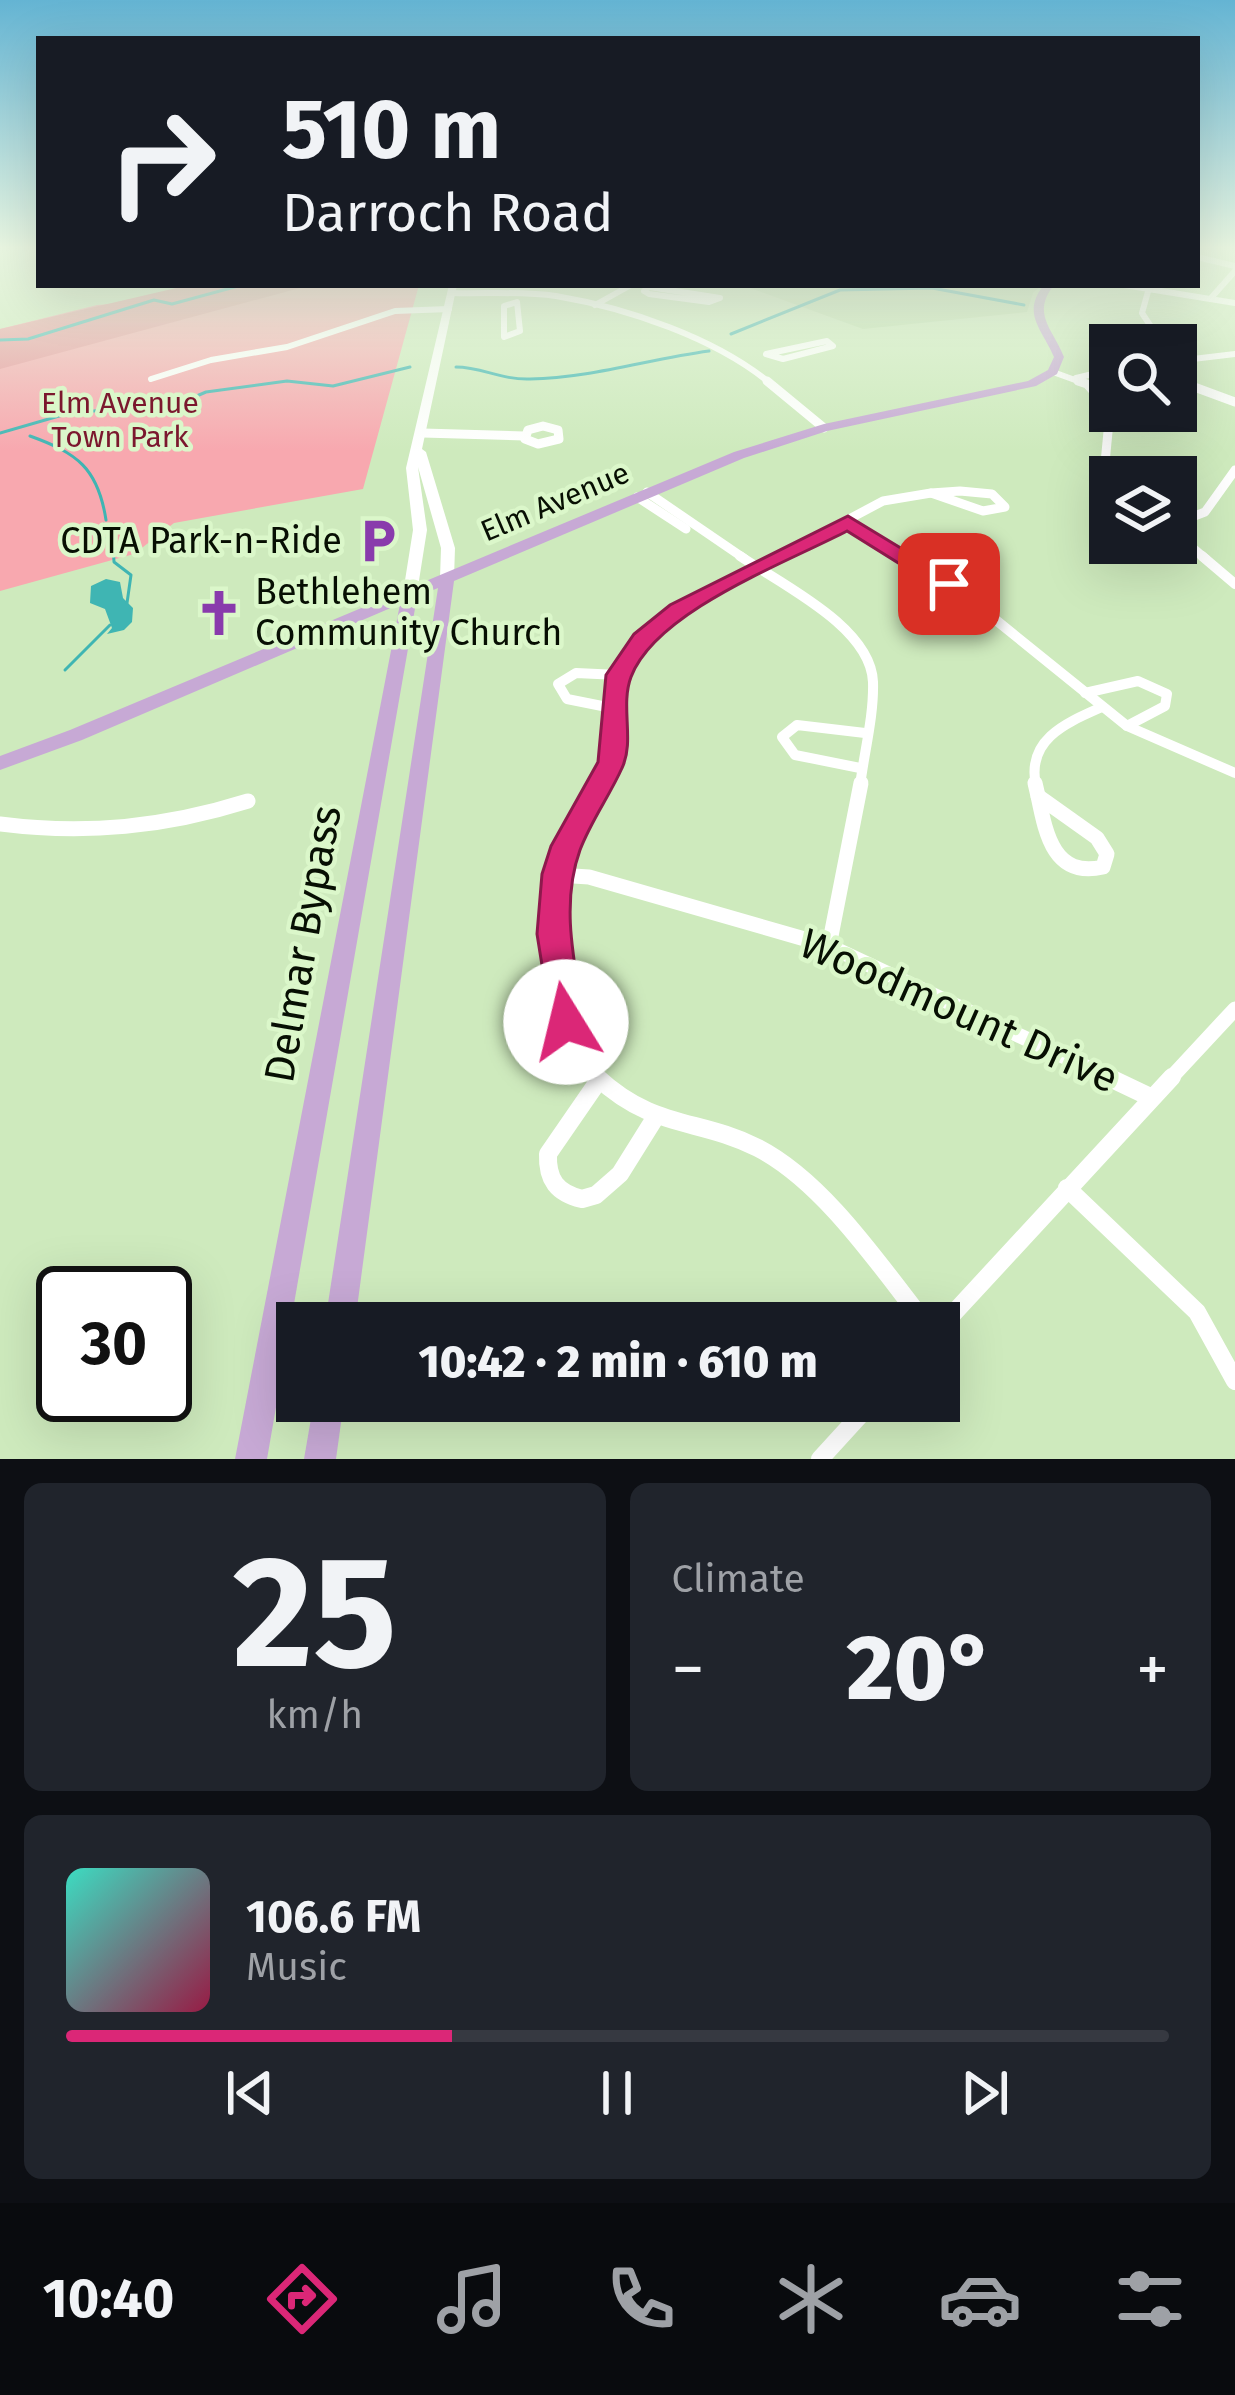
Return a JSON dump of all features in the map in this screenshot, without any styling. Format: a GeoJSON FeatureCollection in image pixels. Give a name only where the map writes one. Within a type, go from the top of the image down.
{"type":"FeatureCollection","features":[{"type":"Feature","properties":{"kind":"main road"},"geometry":{"type":"LineString","coordinates":[[1037,315],[1058,350],[1053,372]]}},
{"type":"Feature","properties":{"kind":"main road","name":"Elm Avenue"},"geometry":{"type":"LineString","coordinates":[[0,763],[739,454],[824,428],[1013,390],[1053,372]]}},
{"type":"Feature","properties":{"kind":"main road","name":"Delmar Bypass"},"geometry":{"type":"LineString","coordinates":[[343,1302],[447,578]]}},
{"type":"Feature","properties":{"kind":"main road","name":"Delmar Bypass"},"geometry":{"type":"LineString","coordinates":[[250,1459],[410,593]]}},
{"type":"Feature","properties":{"kind":"main road"},"geometry":{"type":"LineString","coordinates":[[353,617],[381,616],[403,631]]}},
{"type":"Feature","properties":{"kind":"main road"},"geometry":{"type":"LineString","coordinates":[[320,1459],[325,1422]]}},
{"type":"Feature","properties":{"kind":"street"},"geometry":{"type":"LineString","coordinates":[[151,379],[211,360],[287,347],[383,315]]}},
{"type":"Feature","properties":{"kind":"street","name":"Delmar Bypass"},"geometry":{"type":"LineString","coordinates":[[410,593],[424,499],[421,439],[448,315]]}},
{"type":"Feature","properties":{"kind":"street"},"geometry":{"type":"LineString","coordinates":[[504,315],[504,337],[520,331],[521,315]]}},
{"type":"Feature","properties":{"kind":"street"},"geometry":{"type":"LineString","coordinates":[[629,315],[698,336],[746,362],[824,428]]}},
{"type":"Feature","properties":{"kind":"street"},"geometry":{"type":"LineString","coordinates":[[746,362],[783,359],[833,346],[813,342],[767,352],[770,358]]}},
{"type":"Feature","properties":{"kind":"street"},"geometry":{"type":"LineString","coordinates":[[1197,358],[1235,353]]}},
{"type":"Feature","properties":{"kind":"street"},"geometry":{"type":"LineString","coordinates":[[1053,372],[1089,386]]}},
{"type":"Feature","properties":{"kind":"street"},"geometry":{"type":"LineString","coordinates":[[1076,378],[1089,375]]}},
{"type":"Feature","properties":{"kind":"street"},"geometry":{"type":"LineString","coordinates":[[1197,387],[1235,401]]}},
{"type":"Feature","properties":{"kind":"street"},"geometry":{"type":"LineString","coordinates":[[421,439],[524,436]]}},
{"type":"Feature","properties":{"kind":"street"},"geometry":{"type":"LineString","coordinates":[[1197,515],[1205,512],[1235,470]]}},
{"type":"Feature","properties":{"kind":"street"},"geometry":{"type":"LineString","coordinates":[[909,1302],[856,1236],[794,1172],[756,1148],[655,1118],[599,1080],[575,1041],[560,999],[553,934],[557,874],[566,846],[612,762],[611,708],[619,675],[642,639],[664,619],[897,496],[931,493],[984,492],[999,497],[1005,507],[983,511],[931,493]]}},
{"type":"Feature","properties":{"kind":"street"},"geometry":{"type":"LineString","coordinates":[[642,495],[849,631],[866,653],[873,681],[843,898],[829,946]]}},
{"type":"Feature","properties":{"kind":"street","name":"Delmar Bypass"},"geometry":{"type":"LineString","coordinates":[[424,499],[448,548],[447,578]]}},
{"type":"Feature","properties":{"kind":"street"},"geometry":{"type":"LineString","coordinates":[[848,522],[922,565],[976,604],[1126,726],[1235,773]]}},
{"type":"Feature","properties":{"kind":"street"},"geometry":{"type":"LineString","coordinates":[[1197,552],[1235,584]]}},
{"type":"Feature","properties":{"kind":"street"},"geometry":{"type":"LineString","coordinates":[[611,708],[575,703],[562,696],[558,684],[576,673],[619,675]]}},
{"type":"Feature","properties":{"kind":"street"},"geometry":{"type":"LineString","coordinates":[[1085,694],[1138,680],[1155,684],[1167,694],[1165,706],[1126,726]]}},
{"type":"Feature","properties":{"kind":"street"},"geometry":{"type":"LineString","coordinates":[[1038,796],[1097,838],[1107,854],[1103,866],[1079,871],[1060,861],[1047,841],[1031,765],[1042,741],[1102,707]]}},
{"type":"Feature","properties":{"kind":"street"},"geometry":{"type":"LineString","coordinates":[[860,768],[795,754],[786,748],[782,736],[797,725],[865,733]]}},
{"type":"Feature","properties":{"kind":"street"},"geometry":{"type":"LineString","coordinates":[[0,824],[105,833],[206,816],[248,801]]}},
{"type":"Feature","properties":{"kind":"street","name":"Woodmount Drive"},"geometry":{"type":"LineString","coordinates":[[557,874],[589,877],[829,946],[1150,1097]]}},
{"type":"Feature","properties":{"kind":"street"},"geometry":{"type":"LineString","coordinates":[[960,1306],[1235,1009]]}},
{"type":"Feature","properties":{"kind":"street"},"geometry":{"type":"LineString","coordinates":[[599,1080],[548,1154],[550,1180],[560,1190],[581,1199],[603,1193],[655,1118]]}},
{"type":"Feature","properties":{"kind":"street"},"geometry":{"type":"LineString","coordinates":[[1067,1188],[1197,1312],[1235,1381]]}},
{"type":"Feature","properties":{"kind":"street"},"geometry":{"type":"LineString","coordinates":[[820,1459],[854,1422]]}},
{"type":"Feature","properties":{"kind":"shaded area"},"geometry":{"type":"Polygon","coordinates":[[[60,315],[200,315],[0,369],[0,329],[60,315]]]}},
{"type":"Feature","properties":{"kind":"shaded area"},"geometry":{"type":"Polygon","coordinates":[[[825,315],[997,315],[863,329],[825,315]]]}},
{"type":"Feature","properties":{"kind":"green space","name":"Elm Avenue Town Park"},"geometry":{"type":"Polygon","coordinates":[[[56,315],[411,315],[363,489],[174,523],[134,554],[0,591],[0,329],[56,315]]]}},
{"type":"Feature","properties":{"kind":"water"},"geometry":{"type":"Polygon","coordinates":[[[106,579],[120,582],[123,598],[133,608],[132,622],[124,630],[107,634],[112,628],[105,609],[90,603],[91,586],[106,579]]]}},
{"type":"Feature","properties":{"kind":"waterway"},"geometry":{"type":"LineString","coordinates":[[0,340],[28,339],[105,315]]}},
{"type":"Feature","properties":{"kind":"waterway"},"geometry":{"type":"LineString","coordinates":[[731,334],[778,315]]}},
{"type":"Feature","properties":{"kind":"waterway"},"geometry":{"type":"LineString","coordinates":[[456,367],[520,379],[553,378],[709,351]]}},
{"type":"Feature","properties":{"kind":"waterway"},"geometry":{"type":"LineString","coordinates":[[185,401],[206,392],[287,381],[333,386],[410,367]]}},
{"type":"Feature","properties":{"kind":"waterway"},"geometry":{"type":"LineString","coordinates":[[0,433],[66,414],[177,402]]}},
{"type":"Feature","properties":{"kind":"waterway"},"geometry":{"type":"LineString","coordinates":[[30,436],[83,465],[97,487],[106,520]]}},
{"type":"Feature","properties":{"kind":"waterway"},"geometry":{"type":"LineString","coordinates":[[104,524],[99,535],[113,543],[114,562],[131,575],[127,603]]}},
{"type":"Feature","properties":{"kind":"waterway"},"geometry":{"type":"LineString","coordinates":[[65,670],[110,625]]}},
{"type":"Feature","properties":{"kind":"place","name":"CDTA Park-n-Ride"},"geometry":{"type":"Point","coordinates":[378,541]}},
{"type":"Feature","properties":{"kind":"place","name":"Bethlehem Community Church"},"geometry":{"type":"Point","coordinates":[219,613]}},
{"type":"Feature","properties":{"kind":"route"},"geometry":{"type":"LineString","coordinates":[[566,1022],[553,934],[557,874],[566,846],[612,762],[614,692],[642,639],[678,610],[848,522],[949,584]]}}]}
